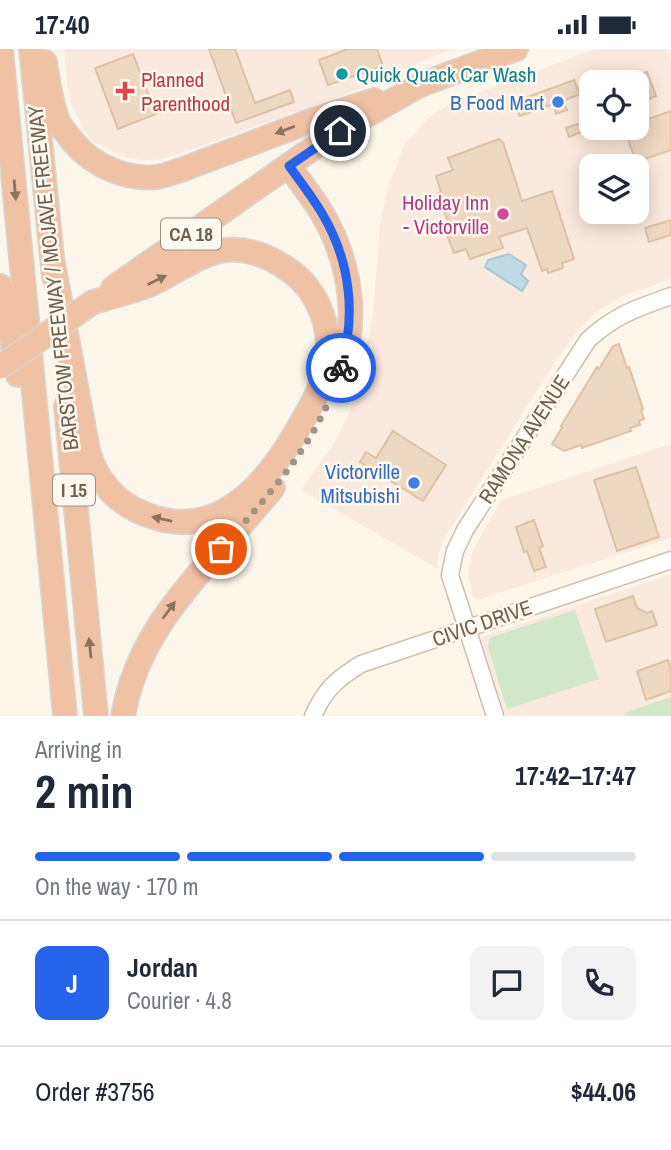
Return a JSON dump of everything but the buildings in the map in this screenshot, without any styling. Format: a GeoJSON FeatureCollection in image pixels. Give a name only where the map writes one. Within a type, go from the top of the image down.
{"type":"FeatureCollection","features":[{"type":"Feature","properties":{"kind":"highway","name":"BARSTOW FREEWAY / MOJAVE FREEWAY"},"geometry":{"type":"LineString","coordinates":[[1,49],[65,716]]}},
{"type":"Feature","properties":{"kind":"highway","name":"BARSTOW FREEWAY / MOJAVE FREEWAY"},"geometry":{"type":"LineString","coordinates":[[31,49],[96,716]]}},
{"type":"Feature","properties":{"kind":"highway"},"geometry":{"type":"LineString","coordinates":[[43,49],[58,121],[66,132],[79,148],[94,160],[115,172],[136,176],[157,177],[178,171],[316,119],[420,85]]}},
{"type":"Feature","properties":{"kind":"highway","name":"CA 18"},"geometry":{"type":"LineString","coordinates":[[93,302],[362,118],[420,85],[516,49]]}},
{"type":"Feature","properties":{"kind":"highway"},"geometry":{"type":"LineString","coordinates":[[123,716],[132,678],[154,632],[191,582],[292,465],[320,421],[338,377],[350,324],[344,267],[323,215],[289,166]]}},
{"type":"Feature","properties":{"kind":"highway"},"geometry":{"type":"LineString","coordinates":[[0,367],[93,302],[148,285],[209,254],[225,250],[242,251],[267,257],[290,270],[309,288],[319,306],[326,327],[327,359],[323,378],[308,412],[262,481],[228,510],[204,519],[182,522],[138,512],[103,484],[93,467],[88,450],[53,263]]}},
{"type":"Feature","properties":{"kind":"highway"},"geometry":{"type":"LineString","coordinates":[[0,286],[4,295],[48,538]]}},
{"type":"Feature","properties":{"kind":"street","name":"RAMONA AVENUE"},"geometry":{"type":"LineString","coordinates":[[495,716],[450,575],[464,530],[588,340],[626,312],[671,296]]}},
{"type":"Feature","properties":{"kind":"street","name":"CIVIC DRIVE"},"geometry":{"type":"LineString","coordinates":[[313,716],[327,690],[362,664],[671,560]]}},
{"type":"Feature","properties":{"kind":"shaded area"},"geometry":{"type":"Polygon","coordinates":[[[64,49],[452,49],[339,97],[164,159],[146,160],[127,158],[92,141],[82,127],[68,91],[64,49]]]}},
{"type":"Feature","properties":{"kind":"shaded area"},"geometry":{"type":"Polygon","coordinates":[[[595,49],[667,49],[671,61],[671,279],[623,296],[598,311],[579,329],[558,357],[445,537],[439,552],[438,569],[301,490],[334,443],[350,411],[364,367],[373,313],[380,225],[388,187],[404,146],[426,120],[449,104],[595,49]]]}},
{"type":"Feature","properties":{"kind":"shaded area"},"geometry":{"type":"Polygon","coordinates":[[[671,444],[671,538],[480,599],[473,598],[468,574],[472,553],[501,500],[671,444]]]}},
{"type":"Feature","properties":{"kind":"shaded area"},"geometry":{"type":"Polygon","coordinates":[[[671,574],[671,716],[506,716],[480,638],[671,574]]]}},
{"type":"Feature","properties":{"kind":"green space"},"geometry":{"type":"Polygon","coordinates":[[[575,610],[599,679],[507,709],[488,647],[489,638],[575,610]]]}},
{"type":"Feature","properties":{"kind":"green space"},"geometry":{"type":"Polygon","coordinates":[[[671,697],[671,716],[625,716],[624,713],[671,697]]]}},
{"type":"Feature","properties":{"kind":"water"},"geometry":{"type":"Polygon","coordinates":[[[509,254],[526,265],[521,274],[528,281],[522,291],[485,267],[488,260],[509,254]]]}},
{"type":"Feature","properties":{"kind":"way so far"},"geometry":{"type":"LineString","coordinates":[[221,549],[299,455],[320,421],[341,368]]}},
{"type":"Feature","properties":{"kind":"place","name":"Quick Quack Car Wash"},"geometry":{"type":"Point","coordinates":[342,74]}},
{"type":"Feature","properties":{"kind":"place","name":"Planned Parenthood"},"geometry":{"type":"Point","coordinates":[125,91]}},
{"type":"Feature","properties":{"kind":"place","name":"B Food Mart"},"geometry":{"type":"Point","coordinates":[558,102]}},
{"type":"Feature","properties":{"kind":"place","name":"Holiday Inn - Victorville"},"geometry":{"type":"Point","coordinates":[503,214]}},
{"type":"Feature","properties":{"kind":"place","name":"Victorville Mitsubishi"},"geometry":{"type":"Point","coordinates":[414,483]}},
{"type":"Feature","properties":{"kind":"route"},"geometry":{"type":"LineString","coordinates":[[340,131],[289,166],[323,215],[344,267],[348,284],[350,324],[341,368]]}}]}
